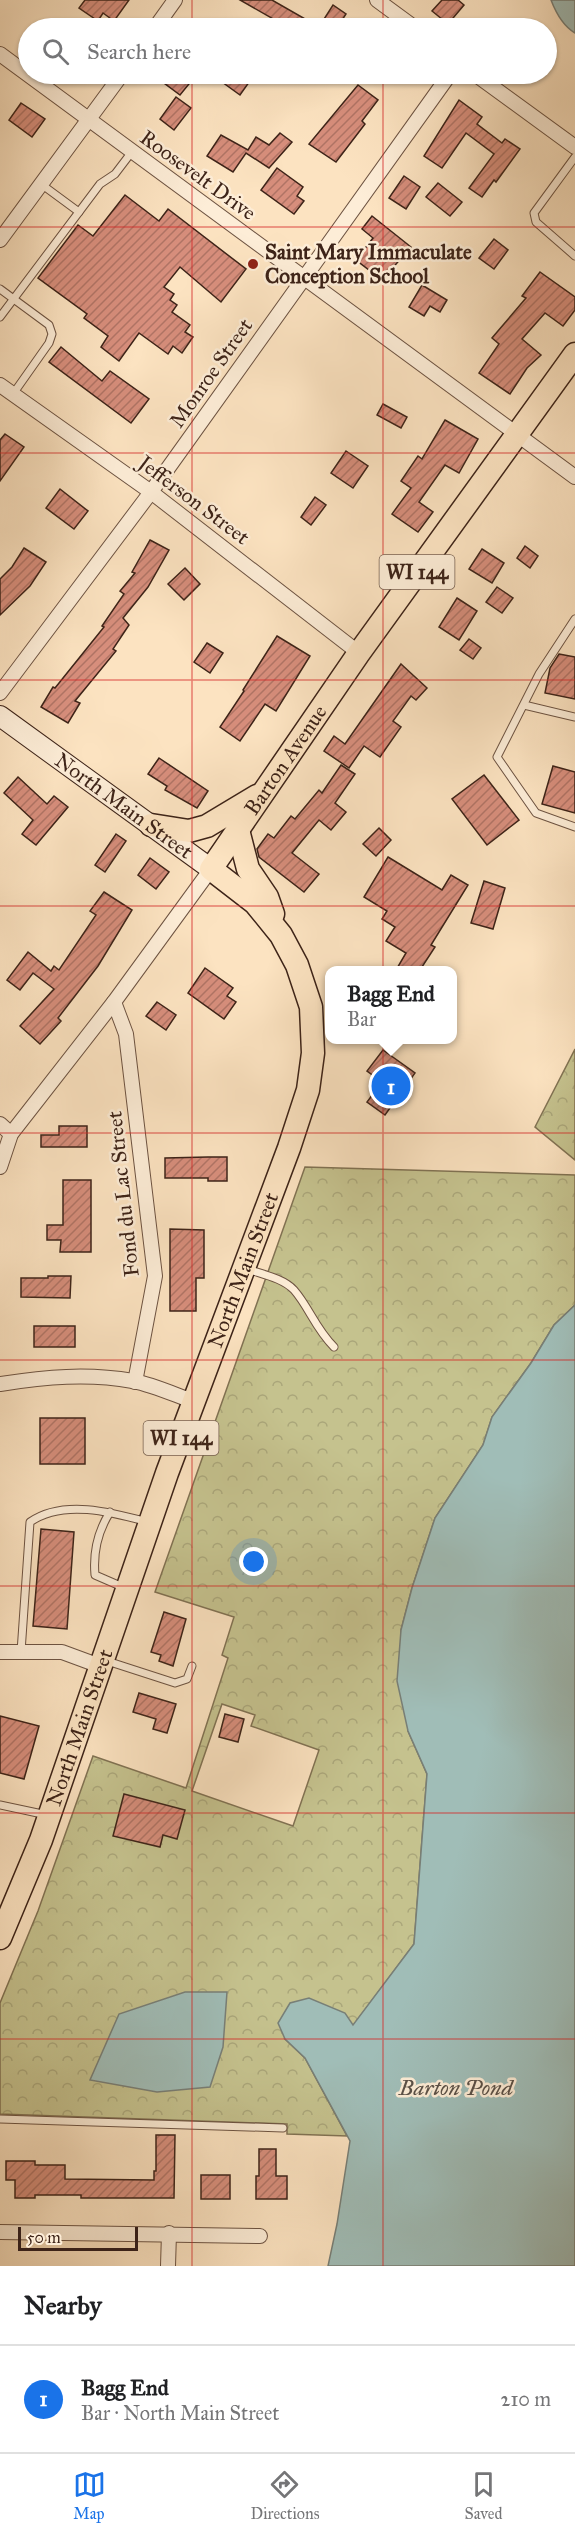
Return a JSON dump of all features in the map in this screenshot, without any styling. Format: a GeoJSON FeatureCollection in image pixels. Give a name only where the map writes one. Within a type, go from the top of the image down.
{"type":"FeatureCollection","features":[{"type":"Feature","properties":{"kind":"main road","name":"Barton Avenue"},"geometry":{"type":"LineString","coordinates":[[211,869],[359,653],[575,354]]}},
{"type":"Feature","properties":{"kind":"main road","name":"North Main Street"},"geometry":{"type":"LineString","coordinates":[[0,716],[255,903],[281,935],[297,965],[310,1007],[313,1053],[308,1090],[302,1109],[150,1523],[49,1816],[0,1938]]}},
{"type":"Feature","properties":{"kind":"main road"},"geometry":{"type":"LineString","coordinates":[[151,825],[189,831],[207,826],[264,792]]}},
{"type":"Feature","properties":{"kind":"main road"},"geometry":{"type":"LineString","coordinates":[[238,830],[248,869],[267,897],[281,935]]}},
{"type":"Feature","properties":{"kind":"street"},"geometry":{"type":"LineString","coordinates":[[162,18],[176,0]]}},
{"type":"Feature","properties":{"kind":"street"},"geometry":{"type":"LineString","coordinates":[[377,0],[401,18]]}},
{"type":"Feature","properties":{"kind":"street","name":"Roosevelt Drive"},"geometry":{"type":"LineString","coordinates":[[0,54],[18,68]]}},
{"type":"Feature","properties":{"kind":"street","name":"Roosevelt Drive"},"geometry":{"type":"LineString","coordinates":[[39,84],[575,477]]}},
{"type":"Feature","properties":{"kind":"street"},"geometry":{"type":"LineString","coordinates":[[0,240],[115,84]]}},
{"type":"Feature","properties":{"kind":"street","name":"Monroe Street"},"geometry":{"type":"LineString","coordinates":[[0,693],[151,492],[443,84]]}},
{"type":"Feature","properties":{"kind":"street"},"geometry":{"type":"LineString","coordinates":[[489,84],[575,147]]}},
{"type":"Feature","properties":{"kind":"street","name":"Jefferson Street"},"geometry":{"type":"LineString","coordinates":[[0,385],[151,492],[359,653]]}},
{"type":"Feature","properties":{"kind":"street","name":"Barton Avenue"},"geometry":{"type":"LineString","coordinates":[[0,1167],[11,1134],[114,1002],[211,869]]}},
{"type":"Feature","properties":{"kind":"street","name":"Fond du Lac Street"},"geometry":{"type":"LineString","coordinates":[[114,1002],[126,1034],[155,1276],[135,1382]]}},
{"type":"Feature","properties":{"kind":"street"},"geometry":{"type":"LineString","coordinates":[[0,1124],[11,1134]]}},
{"type":"Feature","properties":{"kind":"street"},"geometry":{"type":"LineString","coordinates":[[0,1384],[56,1376],[135,1382],[195,1402]]}},
{"type":"Feature","properties":{"kind":"street"},"geometry":{"type":"LineString","coordinates":[[0,1652],[62,1652],[101,1663]]}},
{"type":"Feature","properties":{"kind":"street"},"geometry":{"type":"LineString","coordinates":[[0,2232],[260,2235]]}},
{"type":"Feature","properties":{"kind":"street"},"geometry":{"type":"LineString","coordinates":[[168,2266],[169,2233]]}},
{"type":"Feature","properties":{"kind":"lane"},"geometry":{"type":"LineString","coordinates":[[0,317],[100,184],[115,174],[132,153]]}},
{"type":"Feature","properties":{"kind":"lane"},"geometry":{"type":"LineString","coordinates":[[575,157],[534,213],[536,222],[575,255]]}},
{"type":"Feature","properties":{"kind":"lane"},"geometry":{"type":"LineString","coordinates":[[41,184],[79,212]]}},
{"type":"Feature","properties":{"kind":"lane"},"geometry":{"type":"LineString","coordinates":[[0,289],[49,325],[52,334],[49,343],[13,394]]}},
{"type":"Feature","properties":{"kind":"lane"},"geometry":{"type":"LineString","coordinates":[[574,624],[539,674],[497,757],[536,813],[575,826]]}},
{"type":"Feature","properties":{"kind":"lane"},"geometry":{"type":"LineString","coordinates":[[524,705],[575,717]]}},
{"type":"Feature","properties":{"kind":"lane"},"geometry":{"type":"LineString","coordinates":[[244,1268],[279,1281],[293,1289],[320,1333],[334,1347]]}},
{"type":"Feature","properties":{"kind":"lane"},"geometry":{"type":"LineString","coordinates":[[21,1652],[30,1522],[44,1513],[72,1510],[110,1512],[150,1523]]}},
{"type":"Feature","properties":{"kind":"lane"},"geometry":{"type":"LineString","coordinates":[[110,1512],[102,1525],[94,1560],[94,1575],[127,1589]]}},
{"type":"Feature","properties":{"kind":"lane"},"geometry":{"type":"LineString","coordinates":[[101,1663],[175,1683],[187,1679],[192,1666]]}},
{"type":"Feature","properties":{"kind":"lane"},"geometry":{"type":"LineString","coordinates":[[0,1806],[49,1816]]}},
{"type":"Feature","properties":{"kind":"lane"},"geometry":{"type":"LineString","coordinates":[[0,2119],[283,2128]]}},
{"type":"Feature","properties":{"kind":"green space"},"geometry":{"type":"Polygon","coordinates":[[[575,1049],[575,1160],[535,1127],[575,1049]]]}},
{"type":"Feature","properties":{"kind":"green space"},"geometry":{"type":"Polygon","coordinates":[[[305,1167],[575,1175],[575,1305],[554,1325],[531,1363],[492,1417],[483,1445],[435,1518],[401,1630],[408,1731],[427,1774],[414,1944],[353,2026],[285,2039],[305,2058],[347,2136],[287,2134],[287,2124],[0,2114],[0,2003],[38,1911],[93,1756],[186,1788],[228,1658],[222,1655],[234,1617],[155,1592],[305,1167]],[[222,1704],[192,1791],[293,1826],[319,1750],[251,1726],[255,1715],[222,1704]]]}},
{"type":"Feature","properties":{"kind":"water"},"geometry":{"type":"Polygon","coordinates":[[[551,0],[575,0],[575,33],[560,19],[551,0]]]}},
{"type":"Feature","properties":{"kind":"water","name":"Barton Pond"},"geometry":{"type":"Polygon","coordinates":[[[575,1305],[575,2266],[328,2266],[350,2141],[305,2058],[285,2039],[278,2023],[290,2003],[309,1998],[345,2013],[353,2025],[414,1944],[427,1774],[408,1731],[397,1681],[401,1630],[435,1518],[483,1445],[492,1417],[531,1363],[554,1325],[575,1305]]]}},
{"type":"Feature","properties":{"kind":"water"},"geometry":{"type":"Polygon","coordinates":[[[185,1992],[227,1992],[223,2047],[210,2087],[157,2092],[90,2080],[119,2014],[185,1992]]]}},
{"type":"Feature","properties":{"kind":"building"},"geometry":{"type":"Polygon","coordinates":[[[85,0],[129,0],[116,18],[110,18],[103,13],[100,18],[94,18],[79,8],[85,0]]]}},
{"type":"Feature","properties":{"kind":"building"},"geometry":{"type":"Polygon","coordinates":[[[240,0],[272,0],[303,18],[272,18],[240,0]]]}},
{"type":"Feature","properties":{"kind":"building"},"geometry":{"type":"Polygon","coordinates":[[[442,0],[458,0],[464,5],[453,18],[441,18],[432,11],[442,0]]]}},
{"type":"Feature","properties":{"kind":"building"},"geometry":{"type":"Polygon","coordinates":[[[333,5],[346,14],[343,18],[325,18],[333,5]]]}},
{"type":"Feature","properties":{"kind":"building"},"geometry":{"type":"Polygon","coordinates":[[[165,84],[189,84],[180,95],[165,84]]]}},
{"type":"Feature","properties":{"kind":"building"},"geometry":{"type":"Polygon","coordinates":[[[225,84],[248,84],[240,95],[225,84]]]}},
{"type":"Feature","properties":{"kind":"building"},"geometry":{"type":"Polygon","coordinates":[[[358,85],[378,100],[362,121],[365,124],[336,162],[309,144],[358,85]]]}},
{"type":"Feature","properties":{"kind":"building"},"geometry":{"type":"Polygon","coordinates":[[[176,97],[191,108],[174,130],[160,119],[176,97]]]}},
{"type":"Feature","properties":{"kind":"building"},"geometry":{"type":"Polygon","coordinates":[[[459,100],[482,117],[477,124],[502,143],[505,139],[520,149],[482,197],[469,188],[494,154],[466,133],[442,168],[424,156],[459,100]]]}},
{"type":"Feature","properties":{"kind":"building"},"geometry":{"type":"Polygon","coordinates":[[[21,103],[45,119],[32,137],[9,120],[21,103]]]}},
{"type":"Feature","properties":{"kind":"building"},"geometry":{"type":"Polygon","coordinates":[[[280,133],[292,142],[269,168],[246,153],[233,172],[207,156],[221,135],[248,150],[256,137],[269,145],[280,133]]]}},
{"type":"Feature","properties":{"kind":"building"},"geometry":{"type":"Polygon","coordinates":[[[277,168],[303,187],[297,196],[304,201],[294,214],[261,190],[277,168]]]}},
{"type":"Feature","properties":{"kind":"building"},"geometry":{"type":"Polygon","coordinates":[[[404,176],[420,187],[406,209],[389,198],[404,176]]]}},
{"type":"Feature","properties":{"kind":"building"},"geometry":{"type":"Polygon","coordinates":[[[438,183],[462,202],[450,216],[426,197],[438,183]]]}},
{"type":"Feature","properties":{"kind":"building"},"geometry":{"type":"Polygon","coordinates":[[[125,195],[159,221],[168,209],[246,269],[221,302],[180,267],[164,287],[174,294],[170,300],[177,305],[172,312],[190,325],[185,332],[193,337],[182,353],[173,346],[168,354],[139,333],[119,361],[101,347],[108,336],[84,318],[87,314],[38,278],[78,225],[93,236],[125,195]]]}},
{"type":"Feature","properties":{"kind":"building"},"geometry":{"type":"Polygon","coordinates":[[[372,216],[411,247],[382,280],[356,260],[373,238],[362,229],[372,216]]]}},
{"type":"Feature","properties":{"kind":"building"},"geometry":{"type":"Polygon","coordinates":[[[494,239],[508,250],[494,269],[479,258],[494,239]]]}},
{"type":"Feature","properties":{"kind":"building"},"geometry":{"type":"Polygon","coordinates":[[[540,272],[575,297],[575,310],[563,326],[545,313],[522,339],[541,355],[527,368],[510,394],[479,373],[499,344],[492,338],[526,298],[522,296],[540,272]]]}},
{"type":"Feature","properties":{"kind":"building"},"geometry":{"type":"Polygon","coordinates":[[[422,285],[447,300],[440,312],[430,306],[424,316],[409,307],[422,285]]]}},
{"type":"Feature","properties":{"kind":"building"},"geometry":{"type":"Polygon","coordinates":[[[61,347],[102,381],[110,371],[149,399],[131,423],[49,362],[61,347]]]}},
{"type":"Feature","properties":{"kind":"building"},"geometry":{"type":"Polygon","coordinates":[[[383,404],[407,417],[401,428],[377,415],[383,404]]]}},
{"type":"Feature","properties":{"kind":"building"},"geometry":{"type":"Polygon","coordinates":[[[445,420],[478,439],[459,473],[445,465],[419,502],[433,512],[418,532],[392,514],[411,488],[401,481],[418,456],[422,459],[445,420]]]}},
{"type":"Feature","properties":{"kind":"building"},"geometry":{"type":"Polygon","coordinates":[[[5,434],[24,447],[0,481],[0,440],[5,434]]]}},
{"type":"Feature","properties":{"kind":"building"},"geometry":{"type":"Polygon","coordinates":[[[346,451],[368,466],[353,488],[331,473],[346,451]]]}},
{"type":"Feature","properties":{"kind":"building"},"geometry":{"type":"Polygon","coordinates":[[[60,489],[88,511],[74,529],[46,508],[60,489]]]}},
{"type":"Feature","properties":{"kind":"building"},"geometry":{"type":"Polygon","coordinates":[[[315,497],[326,505],[311,525],[301,517],[315,497]]]}},
{"type":"Feature","properties":{"kind":"building"},"geometry":{"type":"Polygon","coordinates":[[[150,540],[169,550],[148,587],[123,618],[129,625],[113,649],[116,651],[75,701],[80,703],[68,723],[41,707],[53,687],[55,688],[104,627],[102,626],[124,594],[120,591],[135,573],[132,572],[150,540]]]}},
{"type":"Feature","properties":{"kind":"building"},"geometry":{"type":"Polygon","coordinates":[[[525,546],[538,556],[530,568],[517,558],[525,546]]]}},
{"type":"Feature","properties":{"kind":"building"},"geometry":{"type":"Polygon","coordinates":[[[24,548],[46,562],[30,586],[0,615],[0,579],[12,567],[24,548]]]}},
{"type":"Feature","properties":{"kind":"building"},"geometry":{"type":"Polygon","coordinates":[[[482,549],[504,563],[492,583],[469,569],[482,549]]]}},
{"type":"Feature","properties":{"kind":"building"},"geometry":{"type":"Polygon","coordinates":[[[185,568],[200,584],[184,600],[168,584],[185,568]]]}},
{"type":"Feature","properties":{"kind":"building"},"geometry":{"type":"Polygon","coordinates":[[[497,587],[513,598],[502,613],[486,602],[497,587]]]}},
{"type":"Feature","properties":{"kind":"building"},"geometry":{"type":"Polygon","coordinates":[[[457,598],[477,611],[459,640],[439,627],[457,598]]]}},
{"type":"Feature","properties":{"kind":"building"},"geometry":{"type":"Polygon","coordinates":[[[277,636],[310,656],[276,711],[265,704],[240,741],[220,727],[277,636]]]}},
{"type":"Feature","properties":{"kind":"building"},"geometry":{"type":"Polygon","coordinates":[[[469,639],[481,648],[473,659],[460,650],[469,639]]]}},
{"type":"Feature","properties":{"kind":"building"},"geometry":{"type":"Polygon","coordinates":[[[207,643],[223,653],[210,673],[194,662],[207,643]]]}},
{"type":"Feature","properties":{"kind":"building"},"geometry":{"type":"Polygon","coordinates":[[[559,654],[575,657],[575,699],[545,693],[550,668],[559,654]]]}},
{"type":"Feature","properties":{"kind":"building"},"geometry":{"type":"Polygon","coordinates":[[[401,664],[427,688],[416,700],[411,696],[393,721],[401,727],[380,757],[364,746],[349,768],[324,751],[334,736],[345,744],[401,664]]]}},
{"type":"Feature","properties":{"kind":"building"},"geometry":{"type":"Polygon","coordinates":[[[159,758],[208,791],[197,808],[165,790],[167,786],[148,774],[159,758]]]}},
{"type":"Feature","properties":{"kind":"building"},"geometry":{"type":"Polygon","coordinates":[[[341,765],[355,774],[335,803],[346,812],[331,830],[319,820],[292,853],[319,874],[304,892],[259,857],[257,849],[268,834],[274,838],[291,816],[295,819],[319,790],[322,793],[341,765]]]}},
{"type":"Feature","properties":{"kind":"building"},"geometry":{"type":"Polygon","coordinates":[[[553,766],[575,772],[575,813],[542,804],[553,766]]]}},
{"type":"Feature","properties":{"kind":"building"},"geometry":{"type":"Polygon","coordinates":[[[484,775],[519,820],[487,845],[452,799],[484,775]]]}},
{"type":"Feature","properties":{"kind":"building"},"geometry":{"type":"Polygon","coordinates":[[[18,777],[47,804],[54,796],[68,807],[36,845],[22,834],[33,820],[4,793],[18,777]]]}},
{"type":"Feature","properties":{"kind":"building"},"geometry":{"type":"Polygon","coordinates":[[[379,828],[391,840],[376,856],[363,844],[379,828]]]}},
{"type":"Feature","properties":{"kind":"building"},"geometry":{"type":"Polygon","coordinates":[[[116,834],[126,841],[105,872],[95,865],[116,834]]]}},
{"type":"Feature","properties":{"kind":"building"},"geometry":{"type":"Polygon","coordinates":[[[388,857],[442,890],[451,875],[468,885],[431,945],[435,947],[423,966],[398,966],[406,953],[386,941],[395,927],[382,919],[387,911],[364,897],[388,857]]]}},
{"type":"Feature","properties":{"kind":"building"},"geometry":{"type":"Polygon","coordinates":[[[150,858],[169,872],[156,889],[138,875],[150,858]]]}},
{"type":"Feature","properties":{"kind":"building"},"geometry":{"type":"Polygon","coordinates":[[[484,881],[505,888],[493,929],[471,923],[484,881]]]}},
{"type":"Feature","properties":{"kind":"building"},"geometry":{"type":"Polygon","coordinates":[[[104,892],[132,910],[98,966],[58,1018],[61,1021],[40,1044],[20,1026],[54,989],[33,973],[20,990],[7,980],[28,952],[51,971],[54,966],[59,970],[96,915],[90,911],[104,892]]]}},
{"type":"Feature","properties":{"kind":"building"},"geometry":{"type":"Polygon","coordinates":[[[205,968],[233,988],[227,996],[236,1002],[224,1019],[188,993],[205,968]]]}},
{"type":"Feature","properties":{"kind":"building"},"geometry":{"type":"Polygon","coordinates":[[[157,1002],[176,1015],[166,1030],[146,1016],[157,1002]]]}},
{"type":"Feature","properties":{"kind":"building"},"geometry":{"type":"Polygon","coordinates":[[[383,1050],[415,1073],[385,1115],[367,1102],[382,1082],[367,1071],[383,1050]]]}},
{"type":"Feature","properties":{"kind":"building"},"geometry":{"type":"Polygon","coordinates":[[[59,1126],[87,1126],[87,1147],[41,1147],[41,1135],[59,1135],[59,1126]]]}},
{"type":"Feature","properties":{"kind":"building"},"geometry":{"type":"Polygon","coordinates":[[[227,1157],[227,1181],[208,1181],[208,1178],[165,1178],[165,1158],[227,1157]]]}},
{"type":"Feature","properties":{"kind":"building"},"geometry":{"type":"Polygon","coordinates":[[[63,1180],[91,1180],[91,1252],[60,1252],[61,1240],[47,1240],[47,1225],[63,1225],[63,1180]]]}},
{"type":"Feature","properties":{"kind":"building"},"geometry":{"type":"Polygon","coordinates":[[[170,1229],[204,1230],[204,1278],[196,1278],[196,1311],[170,1311],[170,1229]]]}},
{"type":"Feature","properties":{"kind":"building"},"geometry":{"type":"Polygon","coordinates":[[[48,1276],[71,1276],[70,1298],[21,1297],[21,1278],[48,1278],[48,1276]]]}},
{"type":"Feature","properties":{"kind":"building"},"geometry":{"type":"Polygon","coordinates":[[[34,1326],[75,1326],[75,1347],[34,1347],[34,1326]]]}},
{"type":"Feature","properties":{"kind":"building"},"geometry":{"type":"Polygon","coordinates":[[[40,1418],[85,1418],[85,1464],[40,1464],[40,1418]]]}},
{"type":"Feature","properties":{"kind":"building"},"geometry":{"type":"Polygon","coordinates":[[[41,1529],[74,1532],[67,1629],[33,1626],[41,1529]]]}},
{"type":"Feature","properties":{"kind":"building"},"geometry":{"type":"Polygon","coordinates":[[[164,1612],[186,1619],[173,1666],[159,1661],[161,1655],[151,1652],[164,1612]]]}},
{"type":"Feature","properties":{"kind":"building"},"geometry":{"type":"Polygon","coordinates":[[[139,1693],[176,1704],[167,1733],[153,1729],[156,1719],[133,1712],[139,1693]]]}},
{"type":"Feature","properties":{"kind":"building"},"geometry":{"type":"Polygon","coordinates":[[[225,1714],[244,1719],[238,1742],[219,1737],[225,1714]]]}},
{"type":"Feature","properties":{"kind":"building"},"geometry":{"type":"Polygon","coordinates":[[[0,1716],[39,1726],[24,1779],[0,1773],[0,1716]]]}},
{"type":"Feature","properties":{"kind":"building"},"geometry":{"type":"Polygon","coordinates":[[[124,1794],[185,1810],[177,1839],[163,1835],[160,1847],[113,1836],[124,1794]]]}},
{"type":"Feature","properties":{"kind":"building"},"geometry":{"type":"Polygon","coordinates":[[[156,2135],[175,2135],[174,2198],[81,2198],[81,2195],[35,2195],[35,2198],[15,2198],[15,2180],[6,2180],[6,2161],[35,2161],[35,2165],[65,2165],[65,2179],[154,2180],[156,2135]]]}},
{"type":"Feature","properties":{"kind":"building"},"geometry":{"type":"Polygon","coordinates":[[[259,2149],[276,2149],[276,2176],[287,2176],[287,2199],[256,2199],[259,2149]]]}},
{"type":"Feature","properties":{"kind":"building"},"geometry":{"type":"Polygon","coordinates":[[[201,2175],[230,2175],[230,2199],[201,2199],[201,2175]]]}},
{"type":"Feature","properties":{"kind":"place","name":"Saint Mary Immaculate Conception School"},"geometry":{"type":"Point","coordinates":[253,264]}},
{"type":"Feature","properties":{"kind":"place","name":"Bagg End"},"geometry":{"type":"Point","coordinates":[391,1086]}}]}
